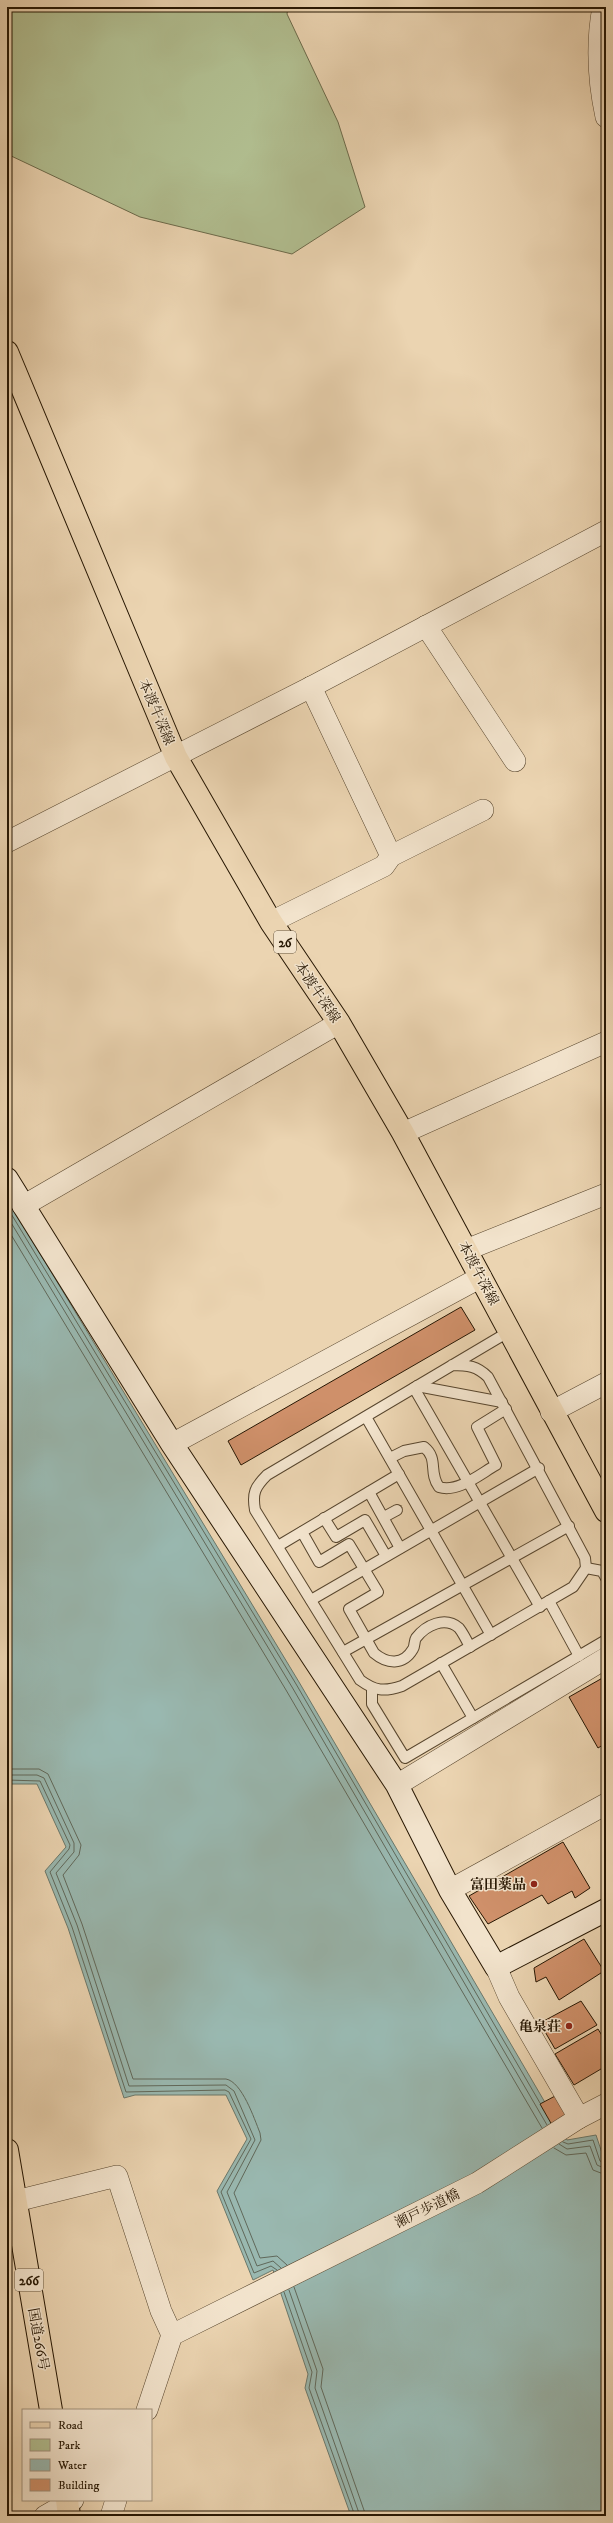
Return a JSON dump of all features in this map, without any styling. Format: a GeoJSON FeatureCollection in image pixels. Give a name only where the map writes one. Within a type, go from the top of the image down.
{"type":"FeatureCollection","features":[{"type":"Feature","properties":{"kind":"main road","name":"本渡牛深線"},"geometry":{"type":"LineString","coordinates":[[7,352],[176,757],[271,922],[339,1023],[403,1133],[510,1331],[551,1412],[606,1511]]}},
{"type":"Feature","properties":{"kind":"main road","name":"国道266号"},"geometry":{"type":"LineString","coordinates":[[7,2150],[51,2409]]}},
{"type":"Feature","properties":{"kind":"street"},"geometry":{"type":"LineString","coordinates":[[603,7],[598,32],[599,84],[606,117]]}},
{"type":"Feature","properties":{"kind":"street"},"geometry":{"type":"LineString","coordinates":[[7,842],[312,687],[606,531]]}},
{"type":"Feature","properties":{"kind":"street"},"geometry":{"type":"LineString","coordinates":[[426,626],[515,761]]}},
{"type":"Feature","properties":{"kind":"street"},"geometry":{"type":"LineString","coordinates":[[312,687],[391,856]]}},
{"type":"Feature","properties":{"kind":"street"},"geometry":{"type":"LineString","coordinates":[[271,922],[384,866],[391,856],[483,810]]}},
{"type":"Feature","properties":{"kind":"street"},"geometry":{"type":"LineString","coordinates":[[24,1206],[339,1023]]}},
{"type":"Feature","properties":{"kind":"street"},"geometry":{"type":"LineString","coordinates":[[403,1133],[606,1042]]}},
{"type":"Feature","properties":{"kind":"street"},"geometry":{"type":"LineString","coordinates":[[7,1179],[172,1444],[397,1785],[450,1890],[496,1967],[510,1998],[579,2118]]}},
{"type":"Feature","properties":{"kind":"street"},"geometry":{"type":"LineString","coordinates":[[466,1250],[606,1194]]}},
{"type":"Feature","properties":{"kind":"street"},"geometry":{"type":"LineString","coordinates":[[172,1444],[481,1277]]}},
{"type":"Feature","properties":{"kind":"street"},"geometry":{"type":"LineString","coordinates":[[551,1412],[606,1383]]}},
{"type":"Feature","properties":{"kind":"street"},"geometry":{"type":"LineString","coordinates":[[397,1785],[606,1658]]}},
{"type":"Feature","properties":{"kind":"street"},"geometry":{"type":"LineString","coordinates":[[450,1890],[606,1804]]}},
{"type":"Feature","properties":{"kind":"street"},"geometry":{"type":"LineString","coordinates":[[496,1967],[606,1910]]}},
{"type":"Feature","properties":{"kind":"street","name":"瀬戸歩道橋"},"geometry":{"type":"LineString","coordinates":[[172,2335],[477,2183],[579,2118],[606,2104]]}},
{"type":"Feature","properties":{"kind":"street"},"geometry":{"type":"LineString","coordinates":[[16,2201],[117,2176],[160,2312],[172,2335],[147,2409]]}},
{"type":"Feature","properties":{"kind":"street"},"geometry":{"type":"LineString","coordinates":[[111,2516],[116,2501]]}},
{"type":"Feature","properties":{"kind":"street"},"geometry":{"type":"LineString","coordinates":[[45,2516],[69,2505]]}},
{"type":"Feature","properties":{"kind":"lane"},"geometry":{"type":"LineString","coordinates":[[452,1365],[468,1365],[480,1368],[488,1377],[539,1468],[585,1558],[586,1568],[573,1587],[402,1686],[386,1691],[372,1688],[360,1680],[255,1510],[253,1497],[256,1486],[267,1475],[452,1365],[510,1331]]}},
{"type":"Feature","properties":{"kind":"lane"},"geometry":{"type":"LineString","coordinates":[[416,1387],[504,1405]]}},
{"type":"Feature","properties":{"kind":"lane"},"geometry":{"type":"LineString","coordinates":[[416,1387],[466,1482],[540,1606]]}},
{"type":"Feature","properties":{"kind":"lane"},"geometry":{"type":"LineString","coordinates":[[390,1458],[404,1450],[424,1448],[431,1453],[433,1460],[432,1471],[439,1487],[447,1489],[466,1482],[496,1465],[477,1427],[504,1405]]}},
{"type":"Feature","properties":{"kind":"lane"},"geometry":{"type":"LineString","coordinates":[[366,1416],[491,1635]]}},
{"type":"Feature","properties":{"kind":"lane"},"geometry":{"type":"LineString","coordinates":[[311,1600],[539,1468]]}},
{"type":"Feature","properties":{"kind":"lane"},"geometry":{"type":"LineString","coordinates":[[278,1546],[398,1474]]}},
{"type":"Feature","properties":{"kind":"lane"},"geometry":{"type":"LineString","coordinates":[[369,1492],[400,1548]]}},
{"type":"Feature","properties":{"kind":"lane"},"geometry":{"type":"LineString","coordinates":[[384,1517],[397,1510]]}},
{"type":"Feature","properties":{"kind":"lane"},"geometry":{"type":"LineString","coordinates":[[324,1518],[336,1537],[365,1520],[386,1556]]}},
{"type":"Feature","properties":{"kind":"lane"},"geometry":{"type":"LineString","coordinates":[[343,1652],[568,1526]]}},
{"type":"Feature","properties":{"kind":"lane"},"geometry":{"type":"LineString","coordinates":[[302,1532],[319,1562],[349,1544],[378,1592],[349,1609],[374,1653],[380,1658],[389,1662],[399,1661],[407,1657],[413,1648],[416,1639],[426,1628],[438,1622],[448,1622],[459,1628],[470,1647]]}},
{"type":"Feature","properties":{"kind":"lane"},"geometry":{"type":"LineString","coordinates":[[586,1568],[602,1571],[606,1578]]}},
{"type":"Feature","properties":{"kind":"lane"},"geometry":{"type":"LineString","coordinates":[[549,1601],[579,1656]]}},
{"type":"Feature","properties":{"kind":"lane"},"geometry":{"type":"LineString","coordinates":[[372,1688],[372,1704],[404,1758],[606,1640]]}},
{"type":"Feature","properties":{"kind":"lane"},"geometry":{"type":"LineString","coordinates":[[441,1663],[473,1718]]}},
{"type":"Feature","properties":{"kind":"green space"},"geometry":{"type":"Polygon","coordinates":[[[7,7],[288,7],[287,14],[338,122],[365,207],[292,254],[140,217],[7,154],[7,7]]]}},
{"type":"Feature","properties":{"kind":"water"},"geometry":{"type":"Polygon","coordinates":[[[7,1199],[299,1682],[567,2140],[596,2135],[606,2165],[606,2516],[351,2516],[305,2388],[308,2374],[273,2270],[253,2280],[217,2191],[247,2139],[226,2095],[135,2095],[124,2098],[68,1928],[45,1871],[66,1847],[37,1784],[7,1784],[7,1199]]]}},
{"type":"Feature","properties":{"kind":"building"},"geometry":{"type":"Polygon","coordinates":[[[461,1307],[475,1330],[241,1465],[228,1441],[461,1307]]]}},
{"type":"Feature","properties":{"kind":"building"},"geometry":{"type":"Polygon","coordinates":[[[606,1676],[606,1743],[598,1748],[569,1697],[606,1676]]]}},
{"type":"Feature","properties":{"kind":"building"},"geometry":{"type":"Polygon","coordinates":[[[563,1842],[590,1888],[575,1898],[572,1891],[548,1904],[542,1895],[488,1924],[469,1896],[563,1842]]]}},
{"type":"Feature","properties":{"kind":"building"},"geometry":{"type":"Polygon","coordinates":[[[584,1939],[604,1971],[559,2000],[546,1977],[536,1982],[534,1968],[584,1939]]]}},
{"type":"Feature","properties":{"kind":"building"},"geometry":{"type":"Polygon","coordinates":[[[581,2001],[597,2025],[555,2049],[540,2023],[581,2001]]]}},
{"type":"Feature","properties":{"kind":"building"},"geometry":{"type":"Polygon","coordinates":[[[598,2029],[606,2042],[606,2066],[574,2085],[555,2054],[598,2029]]]}},
{"type":"Feature","properties":{"kind":"building"},"geometry":{"type":"Polygon","coordinates":[[[557,2095],[576,2130],[552,2125],[540,2104],[557,2095]]]}},
{"type":"Feature","properties":{"kind":"place","name":"富田薬品"},"geometry":{"type":"Point","coordinates":[534,1884]}},
{"type":"Feature","properties":{"kind":"place","name":"亀泉荘"},"geometry":{"type":"Point","coordinates":[569,2026]}}]}
